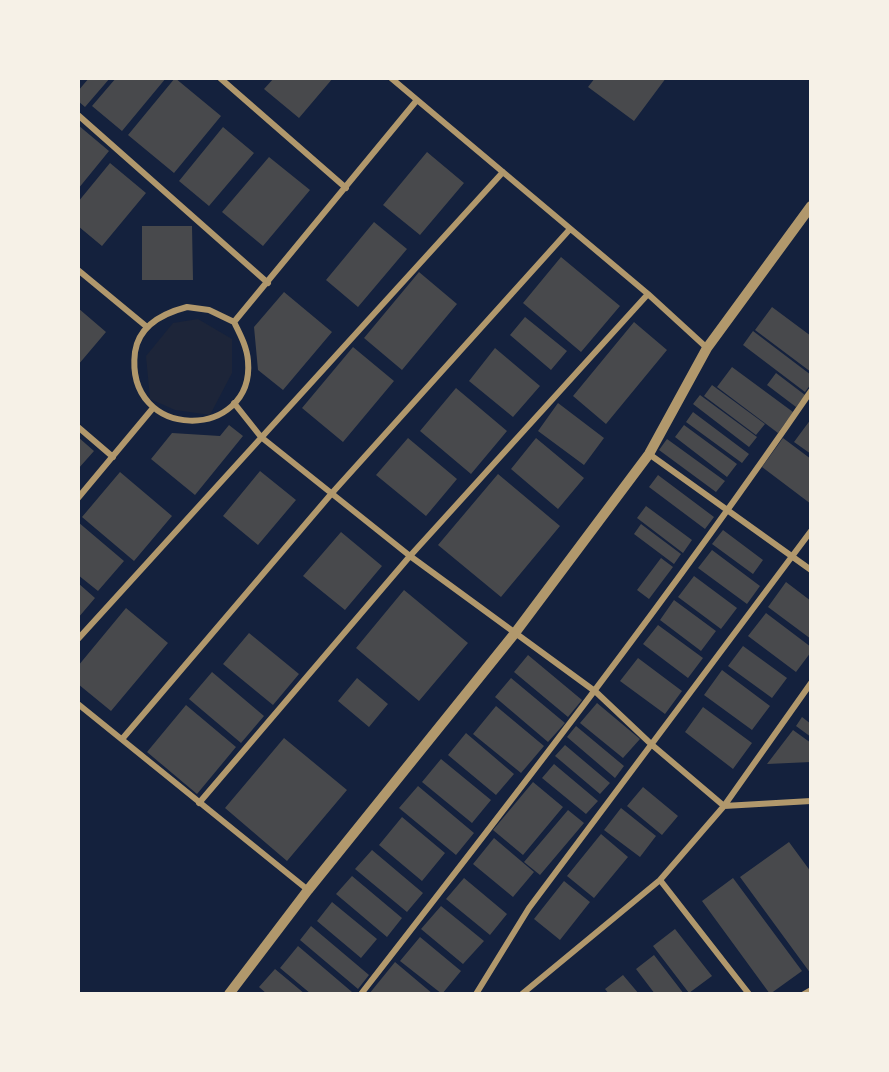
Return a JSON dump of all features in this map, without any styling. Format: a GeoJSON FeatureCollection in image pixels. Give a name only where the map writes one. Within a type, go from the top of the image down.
{"type":"FeatureCollection","features":[{"type":"Feature","properties":{"kind":"street"},"geometry":{"type":"LineString","coordinates":[[220,78],[346,188]]}},
{"type":"Feature","properties":{"kind":"street"},"geometry":{"type":"LineString","coordinates":[[391,78],[648,294],[707,348]]}},
{"type":"Feature","properties":{"kind":"street"},"geometry":{"type":"LineString","coordinates":[[234,322],[417,100]]}},
{"type":"Feature","properties":{"kind":"street"},"geometry":{"type":"LineString","coordinates":[[78,115],[268,283]]}},
{"type":"Feature","properties":{"kind":"street"},"geometry":{"type":"LineString","coordinates":[[78,639],[502,172]]}},
{"type":"Feature","properties":{"kind":"street"},"geometry":{"type":"LineString","coordinates":[[229,994],[308,890],[515,633],[649,454],[707,348],[811,206]]}},
{"type":"Feature","properties":{"kind":"street"},"geometry":{"type":"LineString","coordinates":[[123,738],[332,493],[570,229]]}},
{"type":"Feature","properties":{"kind":"street"},"geometry":{"type":"LineString","coordinates":[[78,270],[147,327]]}},
{"type":"Feature","properties":{"kind":"street"},"geometry":{"type":"LineString","coordinates":[[199,802],[410,556],[648,294]]}},
{"type":"Feature","properties":{"kind":"street"},"geometry":{"type":"LineString","coordinates":[[187,307],[209,310],[234,322],[248,361],[246,383],[234,403],[217,416],[195,423],[173,420],[153,408],[139,391],[133,369],[136,347],[147,327],[165,313],[187,307]]}},
{"type":"Feature","properties":{"kind":"street"},"geometry":{"type":"LineString","coordinates":[[361,994],[596,692],[728,513],[811,391]]}},
{"type":"Feature","properties":{"kind":"street"},"geometry":{"type":"LineString","coordinates":[[234,403],[261,438],[410,556],[596,692],[651,744],[724,806],[811,801]]}},
{"type":"Feature","properties":{"kind":"street"},"geometry":{"type":"LineString","coordinates":[[78,498],[153,408]]}},
{"type":"Feature","properties":{"kind":"street"},"geometry":{"type":"LineString","coordinates":[[78,427],[112,457]]}},
{"type":"Feature","properties":{"kind":"street"},"geometry":{"type":"LineString","coordinates":[[649,454],[728,513],[811,570]]}},
{"type":"Feature","properties":{"kind":"street"},"geometry":{"type":"LineString","coordinates":[[476,994],[529,908],[811,531]]}},
{"type":"Feature","properties":{"kind":"street"},"geometry":{"type":"LineString","coordinates":[[522,994],[660,880],[724,806],[811,683]]}},
{"type":"Feature","properties":{"kind":"street"},"geometry":{"type":"LineString","coordinates":[[78,704],[123,738],[308,890]]}},
{"type":"Feature","properties":{"kind":"street"},"geometry":{"type":"LineString","coordinates":[[660,880],[749,994]]}},
{"type":"Feature","properties":{"kind":"street"},"geometry":{"type":"LineString","coordinates":[[804,994],[811,990]]}},
{"type":"Feature","properties":{"kind":"shaded area"},"geometry":{"type":"Polygon","coordinates":[[[198,319],[232,339],[232,373],[210,415],[175,410],[150,399],[146,356],[173,323],[198,319]]]}},
{"type":"Feature","properties":{"kind":"building"},"geometry":{"type":"Polygon","coordinates":[[[89,78],[110,78],[85,107],[78,101],[78,91],[89,78]]]}},
{"type":"Feature","properties":{"kind":"building"},"geometry":{"type":"Polygon","coordinates":[[[116,78],[166,78],[122,131],[92,106],[116,78]]]}},
{"type":"Feature","properties":{"kind":"building"},"geometry":{"type":"Polygon","coordinates":[[[175,78],[221,116],[174,173],[128,135],[175,78]]]}},
{"type":"Feature","properties":{"kind":"building"},"geometry":{"type":"Polygon","coordinates":[[[274,78],[333,78],[299,118],[264,89],[274,78]]]}},
{"type":"Feature","properties":{"kind":"building"},"geometry":{"type":"Polygon","coordinates":[[[595,78],[666,78],[634,121],[588,87],[595,78]]]}},
{"type":"Feature","properties":{"kind":"building"},"geometry":{"type":"Polygon","coordinates":[[[78,125],[109,151],[78,189],[78,125]]]}},
{"type":"Feature","properties":{"kind":"building"},"geometry":{"type":"Polygon","coordinates":[[[223,127],[254,153],[209,206],[179,181],[223,127]]]}},
{"type":"Feature","properties":{"kind":"building"},"geometry":{"type":"Polygon","coordinates":[[[427,152],[464,183],[420,235],[383,205],[427,152]]]}},
{"type":"Feature","properties":{"kind":"building"},"geometry":{"type":"Polygon","coordinates":[[[269,157],[310,190],[263,246],[222,212],[269,157]]]}},
{"type":"Feature","properties":{"kind":"building"},"geometry":{"type":"Polygon","coordinates":[[[110,163],[146,193],[102,246],[78,226],[78,202],[110,163]]]}},
{"type":"Feature","properties":{"kind":"building"},"geometry":{"type":"Polygon","coordinates":[[[374,222],[407,249],[358,307],[326,280],[374,222]]]}},
{"type":"Feature","properties":{"kind":"building"},"geometry":{"type":"Polygon","coordinates":[[[142,226],[192,226],[193,280],[142,280],[142,226]]]}},
{"type":"Feature","properties":{"kind":"building"},"geometry":{"type":"Polygon","coordinates":[[[561,257],[620,306],[581,352],[523,303],[561,257]]]}},
{"type":"Feature","properties":{"kind":"building"},"geometry":{"type":"Polygon","coordinates":[[[419,272],[457,304],[402,370],[364,338],[419,272]]]}},
{"type":"Feature","properties":{"kind":"building"},"geometry":{"type":"Polygon","coordinates":[[[284,292],[332,332],[283,390],[258,370],[254,327],[284,292]]]}},
{"type":"Feature","properties":{"kind":"building"},"geometry":{"type":"Polygon","coordinates":[[[772,307],[811,336],[811,372],[755,330],[772,307]]]}},
{"type":"Feature","properties":{"kind":"building"},"geometry":{"type":"Polygon","coordinates":[[[78,308],[106,332],[78,365],[78,308]]]}},
{"type":"Feature","properties":{"kind":"building"},"geometry":{"type":"Polygon","coordinates":[[[525,317],[567,351],[551,370],[510,335],[525,317]]]}},
{"type":"Feature","properties":{"kind":"building"},"geometry":{"type":"Polygon","coordinates":[[[634,322],[667,350],[606,424],[573,396],[634,322]]]}},
{"type":"Feature","properties":{"kind":"building"},"geometry":{"type":"Polygon","coordinates":[[[753,331],[811,375],[811,384],[805,392],[743,345],[753,331]]]}},
{"type":"Feature","properties":{"kind":"building"},"geometry":{"type":"Polygon","coordinates":[[[353,347],[394,381],[343,442],[302,408],[353,347]]]}},
{"type":"Feature","properties":{"kind":"building"},"geometry":{"type":"Polygon","coordinates":[[[495,348],[540,386],[513,417],[469,381],[495,348]]]}},
{"type":"Feature","properties":{"kind":"building"},"geometry":{"type":"Polygon","coordinates":[[[732,367],[793,412],[778,433],[717,387],[732,367]]]}},
{"type":"Feature","properties":{"kind":"building"},"geometry":{"type":"Polygon","coordinates":[[[776,373],[805,395],[796,407],[767,385],[776,373]]]}},
{"type":"Feature","properties":{"kind":"building"},"geometry":{"type":"Polygon","coordinates":[[[712,385],[765,424],[756,435],[704,396],[712,385]]]}},
{"type":"Feature","properties":{"kind":"building"},"geometry":{"type":"Polygon","coordinates":[[[456,388],[507,431],[471,474],[420,431],[456,388]]]}},
{"type":"Feature","properties":{"kind":"building"},"geometry":{"type":"Polygon","coordinates":[[[700,395],[757,437],[749,447],[693,404],[700,395]]]}},
{"type":"Feature","properties":{"kind":"building"},"geometry":{"type":"Polygon","coordinates":[[[558,403],[604,438],[584,465],[538,431],[558,403]]]}},
{"type":"Feature","properties":{"kind":"building"},"geometry":{"type":"Polygon","coordinates":[[[693,412],[749,454],[742,463],[686,422],[693,412]]]}},
{"type":"Feature","properties":{"kind":"building"},"geometry":{"type":"Polygon","coordinates":[[[811,419],[811,454],[794,442],[811,419]]]}},
{"type":"Feature","properties":{"kind":"building"},"geometry":{"type":"Polygon","coordinates":[[[229,425],[243,436],[195,495],[151,459],[172,433],[220,436],[229,425]]]}},
{"type":"Feature","properties":{"kind":"building"},"geometry":{"type":"Polygon","coordinates":[[[684,425],[737,464],[727,477],[675,437],[684,425]]]}},
{"type":"Feature","properties":{"kind":"building"},"geometry":{"type":"Polygon","coordinates":[[[78,437],[94,451],[78,469],[78,437]]]}},
{"type":"Feature","properties":{"kind":"building"},"geometry":{"type":"Polygon","coordinates":[[[408,438],[457,479],[426,516],[376,475],[408,438]]]}},
{"type":"Feature","properties":{"kind":"building"},"geometry":{"type":"Polygon","coordinates":[[[536,438],[584,478],[558,509],[511,469],[536,438]]]}},
{"type":"Feature","properties":{"kind":"building"},"geometry":{"type":"Polygon","coordinates":[[[783,438],[811,459],[811,504],[762,467],[783,438]]]}},
{"type":"Feature","properties":{"kind":"building"},"geometry":{"type":"Polygon","coordinates":[[[667,439],[725,481],[716,492],[659,450],[667,439]]]}},
{"type":"Feature","properties":{"kind":"building"},"geometry":{"type":"Polygon","coordinates":[[[260,471],[296,500],[258,545],[223,516],[260,471]]]}},
{"type":"Feature","properties":{"kind":"building"},"geometry":{"type":"Polygon","coordinates":[[[120,472],[172,516],[134,561],[82,517],[120,472]]]}},
{"type":"Feature","properties":{"kind":"building"},"geometry":{"type":"Polygon","coordinates":[[[498,474],[560,526],[501,597],[438,545],[498,474]]]}},
{"type":"Feature","properties":{"kind":"building"},"geometry":{"type":"Polygon","coordinates":[[[658,475],[714,517],[705,529],[649,487],[658,475]]]}},
{"type":"Feature","properties":{"kind":"building"},"geometry":{"type":"Polygon","coordinates":[[[646,506],[692,540],[683,553],[637,518],[646,506]]]}},
{"type":"Feature","properties":{"kind":"building"},"geometry":{"type":"Polygon","coordinates":[[[78,522],[124,561],[98,591],[78,575],[78,522]]]}},
{"type":"Feature","properties":{"kind":"building"},"geometry":{"type":"Polygon","coordinates":[[[641,524],[681,554],[674,564],[634,534],[641,524]]]}},
{"type":"Feature","properties":{"kind":"building"},"geometry":{"type":"Polygon","coordinates":[[[723,530],[763,560],[753,574],[712,544],[723,530]]]}},
{"type":"Feature","properties":{"kind":"building"},"geometry":{"type":"Polygon","coordinates":[[[341,532],[382,566],[345,610],[303,576],[341,532]]]}},
{"type":"Feature","properties":{"kind":"building"},"geometry":{"type":"Polygon","coordinates":[[[712,550],[760,586],[747,604],[698,568],[712,550]]]}},
{"type":"Feature","properties":{"kind":"building"},"geometry":{"type":"Polygon","coordinates":[[[661,558],[673,567],[649,599],[637,590],[661,558]]]}},
{"type":"Feature","properties":{"kind":"building"},"geometry":{"type":"Polygon","coordinates":[[[694,576],[737,608],[721,629],[678,597],[694,576]]]}},
{"type":"Feature","properties":{"kind":"building"},"geometry":{"type":"Polygon","coordinates":[[[786,582],[811,601],[811,639],[768,607],[786,582]]]}},
{"type":"Feature","properties":{"kind":"building"},"geometry":{"type":"Polygon","coordinates":[[[78,583],[95,598],[78,618],[78,583]]]}},
{"type":"Feature","properties":{"kind":"building"},"geometry":{"type":"Polygon","coordinates":[[[404,590],[468,643],[419,701],[356,648],[404,590]]]}},
{"type":"Feature","properties":{"kind":"building"},"geometry":{"type":"Polygon","coordinates":[[[674,600],[716,631],[701,651],[660,620],[674,600]]]}},
{"type":"Feature","properties":{"kind":"building"},"geometry":{"type":"Polygon","coordinates":[[[126,608],[168,643],[111,711],[78,684],[78,666],[126,608]]]}},
{"type":"Feature","properties":{"kind":"building"},"geometry":{"type":"Polygon","coordinates":[[[766,613],[811,647],[811,652],[796,672],[748,636],[766,613]]]}},
{"type":"Feature","properties":{"kind":"building"},"geometry":{"type":"Polygon","coordinates":[[[658,625],[703,658],[688,678],[643,644],[658,625]]]}},
{"type":"Feature","properties":{"kind":"building"},"geometry":{"type":"Polygon","coordinates":[[[249,633],[299,674],[273,705],[223,664],[249,633]]]}},
{"type":"Feature","properties":{"kind":"building"},"geometry":{"type":"Polygon","coordinates":[[[743,646],[787,678],[772,698],[728,666],[743,646]]]}},
{"type":"Feature","properties":{"kind":"building"},"geometry":{"type":"Polygon","coordinates":[[[528,655],[582,700],[568,717],[514,672],[528,655]]]}},
{"type":"Feature","properties":{"kind":"building"},"geometry":{"type":"Polygon","coordinates":[[[638,658],[682,691],[665,714],[620,681],[638,658]]]}},
{"type":"Feature","properties":{"kind":"building"},"geometry":{"type":"Polygon","coordinates":[[[722,670],[770,706],[752,730],[704,695],[722,670]]]}},
{"type":"Feature","properties":{"kind":"building"},"geometry":{"type":"Polygon","coordinates":[[[212,672],[264,716],[241,743],[189,699],[212,672]]]}},
{"type":"Feature","properties":{"kind":"building"},"geometry":{"type":"Polygon","coordinates":[[[357,678],[388,704],[369,727],[338,701],[357,678]]]}},
{"type":"Feature","properties":{"kind":"building"},"geometry":{"type":"Polygon","coordinates":[[[511,678],[565,723],[548,742],[495,697],[511,678]]]}},
{"type":"Feature","properties":{"kind":"building"},"geometry":{"type":"Polygon","coordinates":[[[597,703],[640,739],[623,758],[580,723],[597,703]]]}},
{"type":"Feature","properties":{"kind":"building"},"geometry":{"type":"Polygon","coordinates":[[[186,705],[236,747],[197,794],[147,752],[186,705]]]}},
{"type":"Feature","properties":{"kind":"building"},"geometry":{"type":"Polygon","coordinates":[[[496,706],[544,746],[521,773],[473,734],[496,706]]]}},
{"type":"Feature","properties":{"kind":"building"},"geometry":{"type":"Polygon","coordinates":[[[703,707],[752,743],[733,769],[685,732],[703,707]]]}},
{"type":"Feature","properties":{"kind":"building"},"geometry":{"type":"Polygon","coordinates":[[[802,717],[811,724],[811,737],[796,726],[802,717]]]}},
{"type":"Feature","properties":{"kind":"building"},"geometry":{"type":"Polygon","coordinates":[[[576,726],[624,766],[615,778],[567,737],[576,726]]]}},
{"type":"Feature","properties":{"kind":"building"},"geometry":{"type":"Polygon","coordinates":[[[793,730],[811,743],[811,762],[767,764],[793,730]]]}},
{"type":"Feature","properties":{"kind":"building"},"geometry":{"type":"Polygon","coordinates":[[[466,733],[514,774],[496,795],[448,755],[466,733]]]}},
{"type":"Feature","properties":{"kind":"building"},"geometry":{"type":"Polygon","coordinates":[[[284,738],[347,790],[287,861],[225,808],[284,738]]]}},
{"type":"Feature","properties":{"kind":"building"},"geometry":{"type":"Polygon","coordinates":[[[565,745],[610,783],[600,794],[555,756],[565,745]]]}},
{"type":"Feature","properties":{"kind":"building"},"geometry":{"type":"Polygon","coordinates":[[[441,759],[491,800],[472,823],[422,782],[441,759]]]}},
{"type":"Feature","properties":{"kind":"building"},"geometry":{"type":"Polygon","coordinates":[[[554,764],[598,801],[586,814],[542,778],[554,764]]]}},
{"type":"Feature","properties":{"kind":"building"},"geometry":{"type":"Polygon","coordinates":[[[533,782],[563,807],[523,855],[493,830],[533,782]]]}},
{"type":"Feature","properties":{"kind":"building"},"geometry":{"type":"Polygon","coordinates":[[[418,786],[474,833],[456,855],[399,808],[418,786]]]}},
{"type":"Feature","properties":{"kind":"building"},"geometry":{"type":"Polygon","coordinates":[[[643,787],[678,816],[662,835],[627,806],[643,787]]]}},
{"type":"Feature","properties":{"kind":"building"},"geometry":{"type":"Polygon","coordinates":[[[621,808],[656,836],[640,857],[604,830],[621,808]]]}},
{"type":"Feature","properties":{"kind":"building"},"geometry":{"type":"Polygon","coordinates":[[[568,810],[584,823],[540,875],[524,862],[568,810]]]}},
{"type":"Feature","properties":{"kind":"building"},"geometry":{"type":"Polygon","coordinates":[[[402,817],[445,853],[422,881],[379,845],[402,817]]]}},
{"type":"Feature","properties":{"kind":"building"},"geometry":{"type":"Polygon","coordinates":[[[601,834],[628,857],[594,898],[567,876],[601,834]]]}},
{"type":"Feature","properties":{"kind":"building"},"geometry":{"type":"Polygon","coordinates":[[[494,838],[534,872],[513,897],[473,864],[494,838]]]}},
{"type":"Feature","properties":{"kind":"building"},"geometry":{"type":"Polygon","coordinates":[[[789,842],[811,872],[811,974],[740,877],[789,842]]]}},
{"type":"Feature","properties":{"kind":"building"},"geometry":{"type":"Polygon","coordinates":[[[372,850],[423,893],[407,912],[355,869],[372,850]]]}},
{"type":"Feature","properties":{"kind":"building"},"geometry":{"type":"Polygon","coordinates":[[[352,876],[402,918],[387,937],[336,894],[352,876]]]}},
{"type":"Feature","properties":{"kind":"building"},"geometry":{"type":"Polygon","coordinates":[[[464,878],[507,914],[490,935],[446,899],[464,878]]]}},
{"type":"Feature","properties":{"kind":"building"},"geometry":{"type":"Polygon","coordinates":[[[733,878],[802,971],[770,994],[702,901],[733,878]]]}},
{"type":"Feature","properties":{"kind":"building"},"geometry":{"type":"Polygon","coordinates":[[[564,881],[590,902],[560,940],[534,919],[564,881]]]}},
{"type":"Feature","properties":{"kind":"building"},"geometry":{"type":"Polygon","coordinates":[[[332,902],[377,939],[361,958],[317,921],[332,902]]]}},
{"type":"Feature","properties":{"kind":"building"},"geometry":{"type":"Polygon","coordinates":[[[441,906],[484,941],[463,964],[421,929],[441,906]]]}},
{"type":"Feature","properties":{"kind":"building"},"geometry":{"type":"Polygon","coordinates":[[[311,926],[369,975],[358,989],[300,940],[311,926]]]}},
{"type":"Feature","properties":{"kind":"building"},"geometry":{"type":"Polygon","coordinates":[[[675,929],[712,976],[689,993],[653,946],[675,929]]]}},
{"type":"Feature","properties":{"kind":"building"},"geometry":{"type":"Polygon","coordinates":[[[420,937],[461,971],[442,994],[400,961],[420,937]]]}},
{"type":"Feature","properties":{"kind":"building"},"geometry":{"type":"Polygon","coordinates":[[[298,946],[352,992],[350,994],[311,994],[280,968],[298,946]]]}},
{"type":"Feature","properties":{"kind":"building"},"geometry":{"type":"Polygon","coordinates":[[[654,955],[684,994],[655,994],[636,969],[654,955]]]}},
{"type":"Feature","properties":{"kind":"building"},"geometry":{"type":"Polygon","coordinates":[[[395,962],[433,994],[369,994],[395,962]]]}},
{"type":"Feature","properties":{"kind":"building"},"geometry":{"type":"Polygon","coordinates":[[[275,969],[305,994],[267,994],[259,987],[275,969]]]}},
{"type":"Feature","properties":{"kind":"building"},"geometry":{"type":"Polygon","coordinates":[[[623,975],[639,994],[609,994],[605,989],[623,975]]]}}]}
